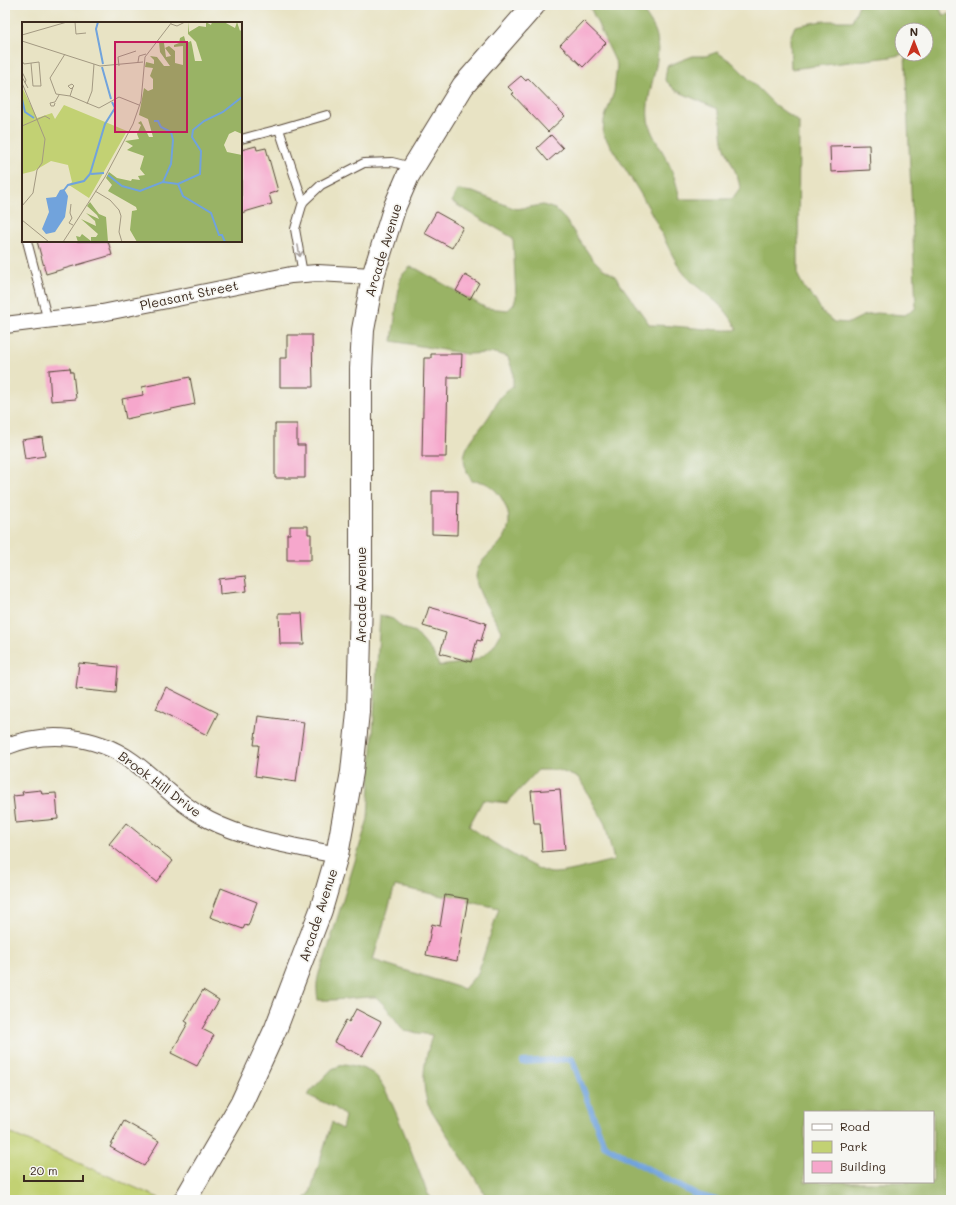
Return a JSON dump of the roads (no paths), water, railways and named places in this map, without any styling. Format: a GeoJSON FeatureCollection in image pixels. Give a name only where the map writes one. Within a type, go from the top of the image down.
{"type":"FeatureCollection","features":[{"type":"Feature","properties":{"kind":"main road","name":"Arcade Avenue"},"geometry":{"type":"LineString","coordinates":[[185,1200],[241,1104],[276,1028],[321,910],[337,855],[351,779],[358,712],[361,600],[361,363],[363,330],[373,276],[395,206],[408,176],[415,168],[463,86],[534,5]]}},
{"type":"Feature","properties":{"kind":"street","name":"Pleasant Street"},"geometry":{"type":"LineString","coordinates":[[5,325],[48,321],[102,313],[303,274],[373,276]]}},
{"type":"Feature","properties":{"kind":"street","name":"Brook Hill Drive"},"geometry":{"type":"LineString","coordinates":[[5,747],[27,740],[60,737],[78,738],[116,751],[132,761],[187,807],[234,832],[337,855]]}},
{"type":"Feature","properties":{"kind":"lane"},"geometry":{"type":"LineString","coordinates":[[242,139],[327,115]]}},
{"type":"Feature","properties":{"kind":"lane"},"geometry":{"type":"LineString","coordinates":[[279,129],[303,202]]}},
{"type":"Feature","properties":{"kind":"lane"},"geometry":{"type":"LineString","coordinates":[[303,274],[295,229],[303,202],[321,185],[364,163],[392,162],[415,168]]}},
{"type":"Feature","properties":{"kind":"lane"},"geometry":{"type":"LineString","coordinates":[[27,242],[48,321]]}},
{"type":"Feature","properties":{"kind":"waterway"},"geometry":{"type":"LineString","coordinates":[[523,1062],[572,1059],[604,1145],[694,1194],[716,1200]]}}]}
